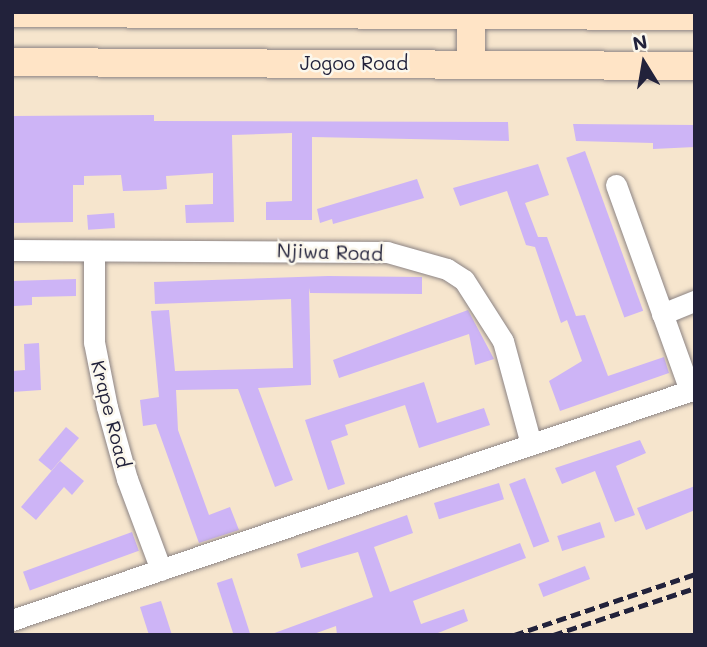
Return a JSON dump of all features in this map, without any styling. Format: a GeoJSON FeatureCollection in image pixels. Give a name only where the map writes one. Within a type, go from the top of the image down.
{"type":"FeatureCollection","features":[{"type":"Feature","properties":{"kind":"main road"},"geometry":{"type":"LineString","coordinates":[[12,13],[695,16]]}},
{"type":"Feature","properties":{"kind":"main road"},"geometry":{"type":"LineString","coordinates":[[471,16],[471,63]]}},
{"type":"Feature","properties":{"kind":"main road","name":"Jogoo Road"},"geometry":{"type":"LineString","coordinates":[[12,62],[695,66]]}},
{"type":"Feature","properties":{"kind":"street"},"geometry":{"type":"LineString","coordinates":[[12,620],[692,390],[616,185]]}},
{"type":"Feature","properties":{"kind":"street","name":"Njiwa Road"},"geometry":{"type":"LineString","coordinates":[[12,250],[387,252],[447,269],[464,280],[503,341],[531,444]]}},
{"type":"Feature","properties":{"kind":"street","name":"Krape Road"},"geometry":{"type":"LineString","coordinates":[[94,251],[94,342],[107,407],[127,479],[161,570]]}},
{"type":"Feature","properties":{"kind":"street"},"geometry":{"type":"LineString","coordinates":[[662,314],[695,301]]}},
{"type":"Feature","properties":{"kind":"building"},"geometry":{"type":"Polygon","coordinates":[[[154,115],[154,121],[508,122],[509,141],[312,137],[312,220],[266,220],[266,202],[292,201],[292,133],[232,135],[234,222],[186,223],[185,205],[213,204],[213,173],[166,176],[167,189],[123,191],[121,175],[84,176],[84,185],[73,185],[73,222],[12,223],[12,116],[154,115]]]}},
{"type":"Feature","properties":{"kind":"building"},"geometry":{"type":"Polygon","coordinates":[[[573,124],[695,125],[695,147],[653,149],[653,143],[576,141],[573,124]]]}},
{"type":"Feature","properties":{"kind":"building"},"geometry":{"type":"Polygon","coordinates":[[[585,151],[643,311],[624,318],[566,158],[585,151]]]}},
{"type":"Feature","properties":{"kind":"building"},"geometry":{"type":"Polygon","coordinates":[[[538,164],[549,195],[525,203],[538,237],[547,237],[576,316],[585,315],[608,376],[664,357],[669,373],[560,411],[549,381],[582,361],[567,320],[561,323],[535,247],[526,245],[507,191],[460,206],[453,188],[538,164]]]}},
{"type":"Feature","properties":{"kind":"building"},"geometry":{"type":"Polygon","coordinates":[[[417,179],[424,198],[333,224],[332,219],[320,223],[317,209],[417,179]]]}},
{"type":"Feature","properties":{"kind":"building"},"geometry":{"type":"Polygon","coordinates":[[[114,213],[115,228],[88,230],[87,215],[114,213]]]}},
{"type":"Feature","properties":{"kind":"building"},"geometry":{"type":"Polygon","coordinates":[[[328,276],[422,277],[422,294],[310,293],[309,288],[311,385],[258,388],[293,480],[275,487],[238,389],[176,390],[178,430],[209,515],[230,507],[239,530],[199,543],[156,424],[143,426],[140,400],[159,397],[151,311],[169,310],[175,371],[293,368],[291,299],[155,304],[154,282],[328,276]]]}},
{"type":"Feature","properties":{"kind":"building"},"geometry":{"type":"Polygon","coordinates":[[[76,279],[76,296],[32,297],[32,305],[14,306],[12,281],[76,279]]]}},
{"type":"Feature","properties":{"kind":"building"},"geometry":{"type":"Polygon","coordinates":[[[468,310],[494,359],[475,365],[469,334],[339,378],[333,360],[468,310]]]}},
{"type":"Feature","properties":{"kind":"building"},"geometry":{"type":"Polygon","coordinates":[[[39,343],[41,390],[12,392],[12,371],[25,370],[24,344],[39,343]]]}},
{"type":"Feature","properties":{"kind":"building"},"geometry":{"type":"Polygon","coordinates":[[[424,382],[437,423],[484,408],[490,425],[419,448],[405,405],[345,425],[348,435],[331,441],[345,484],[328,490],[305,420],[424,382]]]}},
{"type":"Feature","properties":{"kind":"building"},"geometry":{"type":"Polygon","coordinates":[[[66,427],[79,438],[51,471],[38,460],[66,427]]]}},
{"type":"Feature","properties":{"kind":"building"},"geometry":{"type":"Polygon","coordinates":[[[640,440],[646,453],[616,466],[635,515],[615,522],[595,471],[562,484],[555,468],[640,440]]]}},
{"type":"Feature","properties":{"kind":"building"},"geometry":{"type":"Polygon","coordinates":[[[60,461],[84,481],[72,495],[64,487],[36,520],[21,507],[60,461]]]}},
{"type":"Feature","properties":{"kind":"building"},"geometry":{"type":"Polygon","coordinates":[[[525,478],[549,541],[533,548],[509,484],[525,478]]]}},
{"type":"Feature","properties":{"kind":"building"},"geometry":{"type":"Polygon","coordinates":[[[499,483],[504,499],[439,519],[434,503],[499,483]]]}},
{"type":"Feature","properties":{"kind":"building"},"geometry":{"type":"Polygon","coordinates":[[[695,486],[695,510],[646,530],[637,508],[695,486]]]}},
{"type":"Feature","properties":{"kind":"building"},"geometry":{"type":"Polygon","coordinates":[[[407,515],[413,533],[374,547],[390,592],[520,543],[526,558],[413,601],[421,624],[464,609],[468,621],[433,635],[337,635],[336,626],[311,635],[269,635],[373,597],[358,552],[301,568],[297,554],[407,515]]]}},
{"type":"Feature","properties":{"kind":"building"},"geometry":{"type":"Polygon","coordinates":[[[600,522],[605,537],[562,551],[557,536],[600,522]]]}},
{"type":"Feature","properties":{"kind":"building"},"geometry":{"type":"Polygon","coordinates":[[[132,532],[139,551],[30,590],[23,572],[132,532]]]}},
{"type":"Feature","properties":{"kind":"building"},"geometry":{"type":"Polygon","coordinates":[[[585,566],[590,579],[543,597],[538,584],[585,566]]]}},
{"type":"Feature","properties":{"kind":"building"},"geometry":{"type":"Polygon","coordinates":[[[232,578],[251,635],[234,635],[217,583],[232,578]]]}},
{"type":"Feature","properties":{"kind":"building"},"geometry":{"type":"Polygon","coordinates":[[[161,601],[172,635],[149,635],[140,607],[161,601]]]}},
{"type":"Feature","properties":{"kind":"railway"},"geometry":{"type":"LineString","coordinates":[[514,635],[695,574]]}},
{"type":"Feature","properties":{"kind":"railway"},"geometry":{"type":"LineString","coordinates":[[553,635],[695,588]]}}]}
